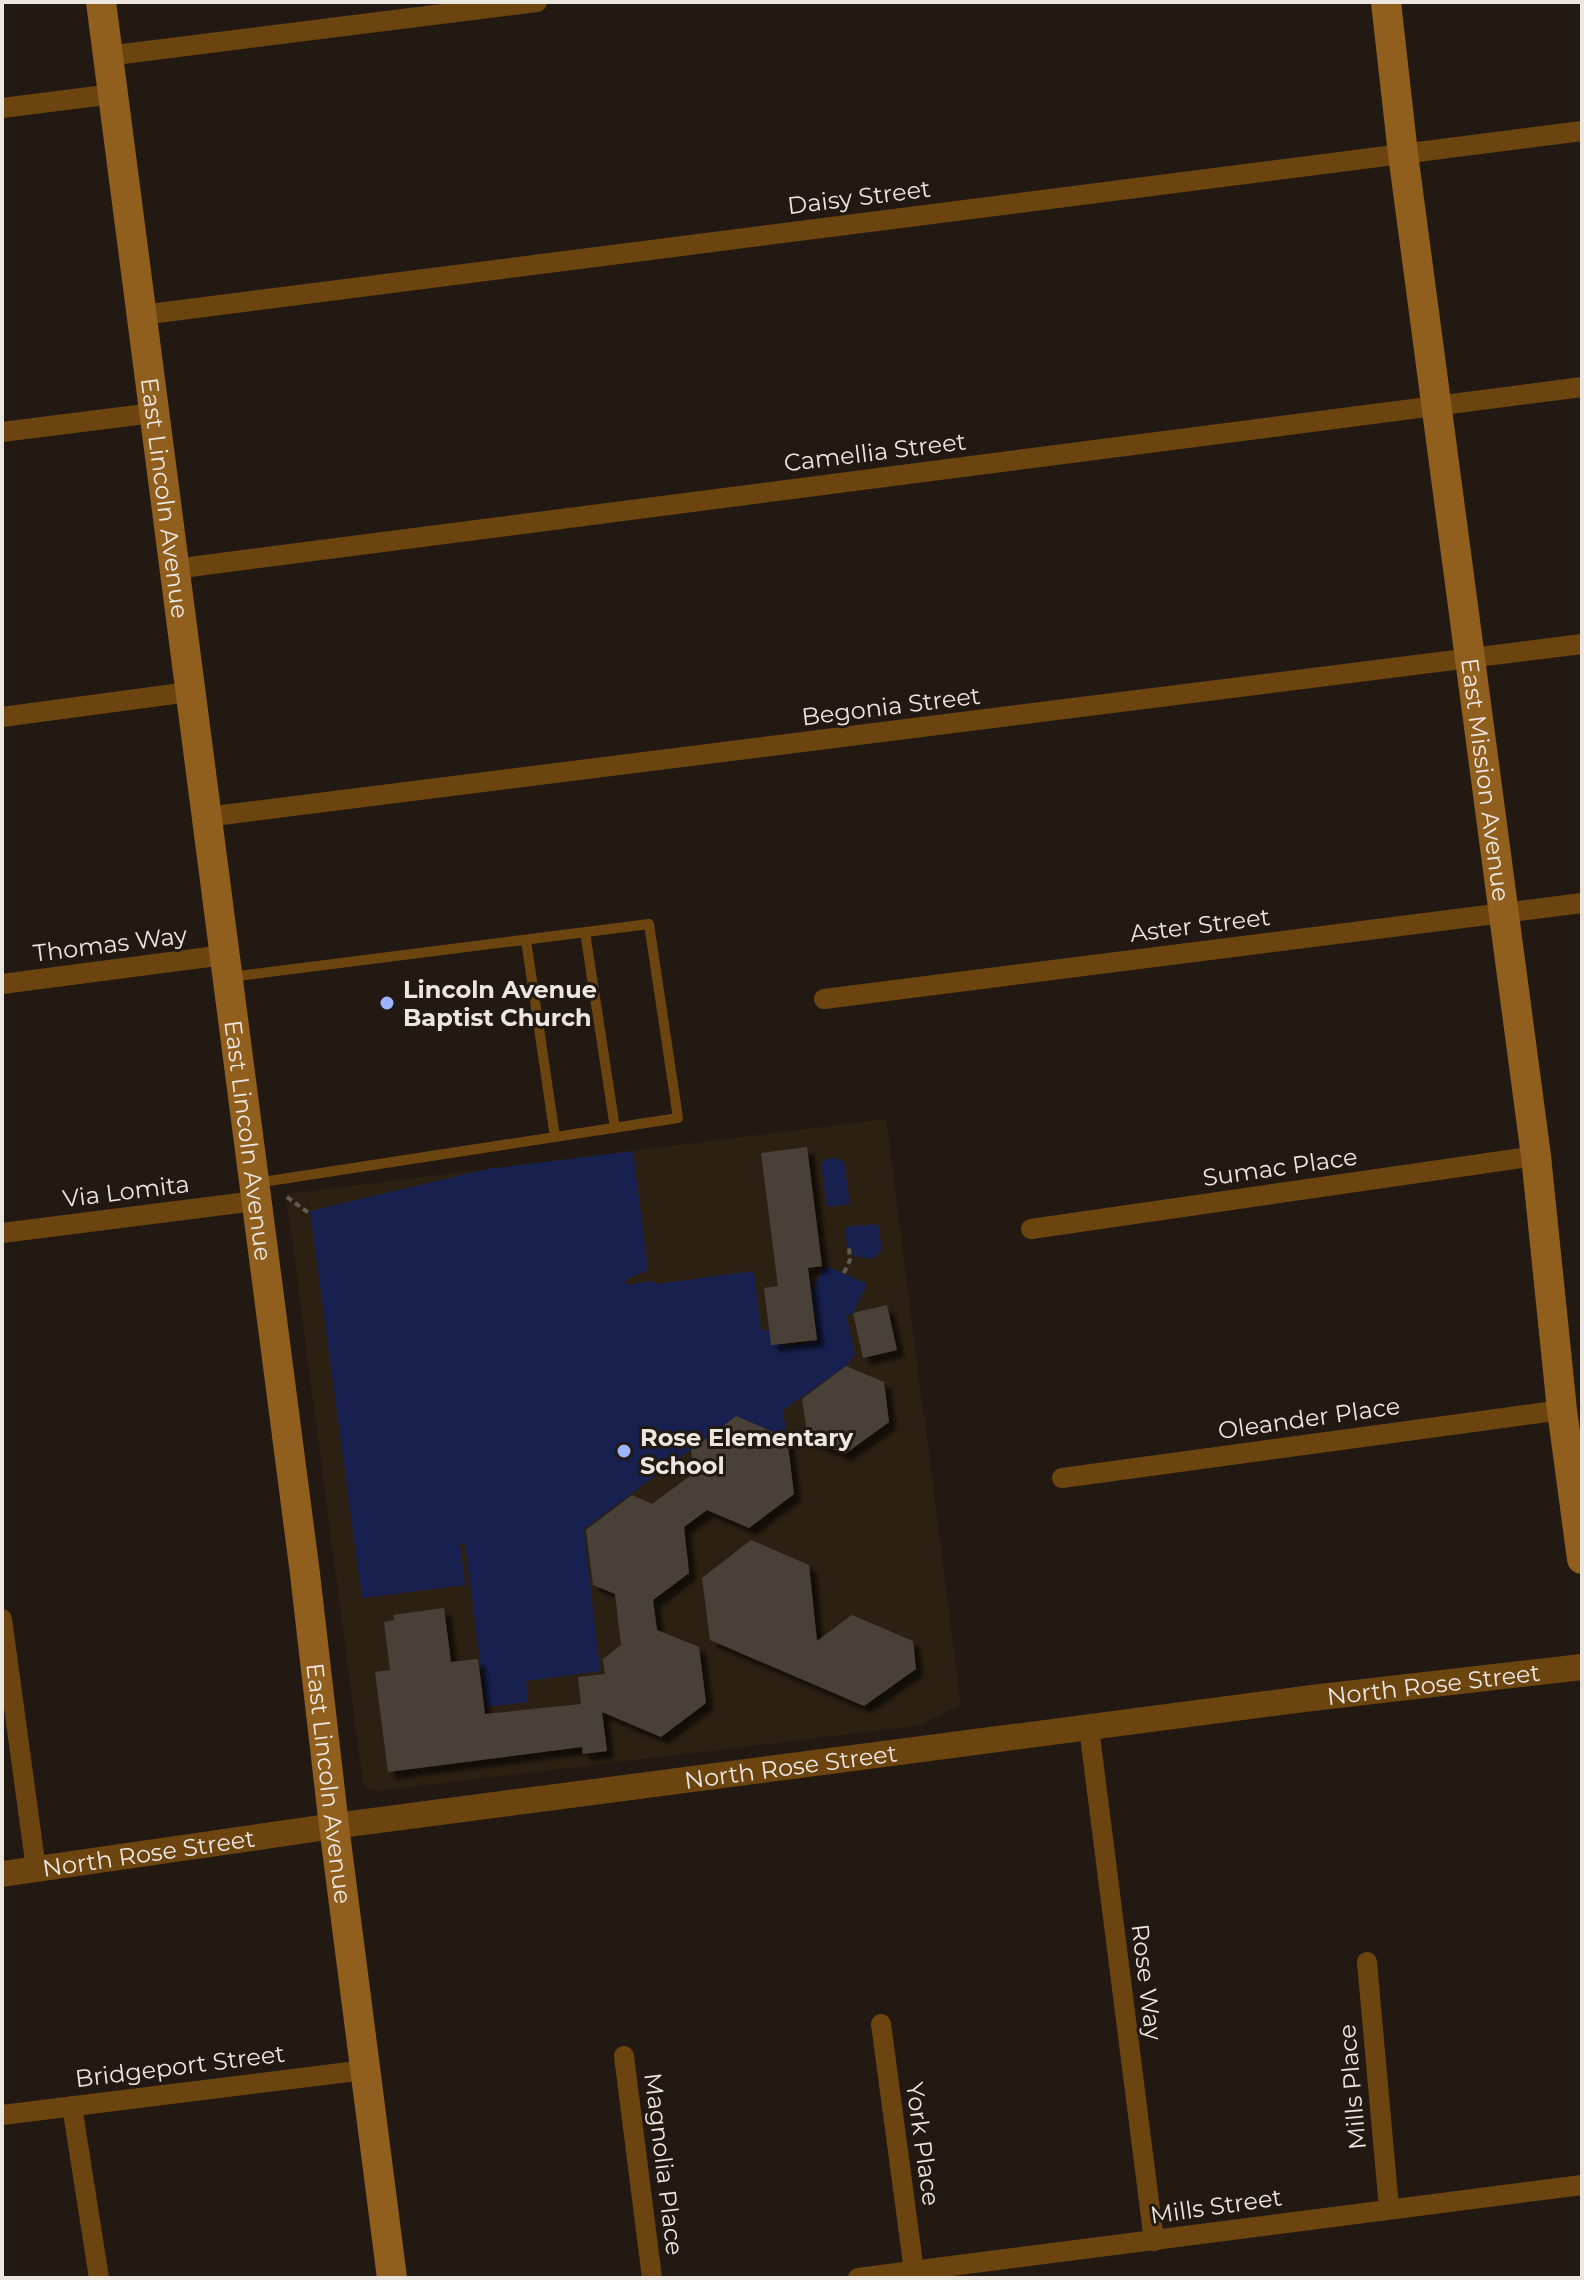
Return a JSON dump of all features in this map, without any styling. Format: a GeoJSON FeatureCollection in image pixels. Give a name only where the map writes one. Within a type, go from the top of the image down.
{"type":"FeatureCollection","features":[{"type":"Feature","properties":{"kind":"main road","name":"East Lincoln Avenue"},"geometry":{"type":"LineString","coordinates":[[101,2],[305,1574],[392,2278]]}},
{"type":"Feature","properties":{"kind":"main road","name":"East Mission Avenue"},"geometry":{"type":"LineString","coordinates":[[1386,2],[1403,154],[1536,1156],[1562,1410],[1582,1559]]}},
{"type":"Feature","properties":{"kind":"street"},"geometry":{"type":"LineString","coordinates":[[107,56],[537,2]]}},
{"type":"Feature","properties":{"kind":"street"},"geometry":{"type":"LineString","coordinates":[[2,108],[113,94]]}},
{"type":"Feature","properties":{"kind":"street","name":"Daisy Street"},"geometry":{"type":"LineString","coordinates":[[142,315],[1582,131]]}},
{"type":"Feature","properties":{"kind":"street","name":"Camellia Street"},"geometry":{"type":"LineString","coordinates":[[174,569],[1582,387]]}},
{"type":"Feature","properties":{"kind":"street"},"geometry":{"type":"LineString","coordinates":[[2,432],[153,413]]}},
{"type":"Feature","properties":{"kind":"street","name":"Begonia Street"},"geometry":{"type":"LineString","coordinates":[[206,817],[1582,644]]}},
{"type":"Feature","properties":{"kind":"street"},"geometry":{"type":"LineString","coordinates":[[2,717],[189,692]]}},
{"type":"Feature","properties":{"kind":"street","name":"Aster Street"},"geometry":{"type":"LineString","coordinates":[[824,999],[1582,903]]}},
{"type":"Feature","properties":{"kind":"street","name":"Thomas Way"},"geometry":{"type":"LineString","coordinates":[[2,984],[226,966]]}},
{"type":"Feature","properties":{"kind":"street","name":"Sumac Place"},"geometry":{"type":"LineString","coordinates":[[1031,1229],[1536,1156]]}},
{"type":"Feature","properties":{"kind":"street","name":"Via Lomita"},"geometry":{"type":"LineString","coordinates":[[2,1233],[255,1192]]}},
{"type":"Feature","properties":{"kind":"street","name":"Oleander Place"},"geometry":{"type":"LineString","coordinates":[[1062,1478],[1562,1410]]}},
{"type":"Feature","properties":{"kind":"street"},"geometry":{"type":"LineString","coordinates":[[2,1619],[36,1869]]}},
{"type":"Feature","properties":{"kind":"street","name":"North Rose Street"},"geometry":{"type":"LineString","coordinates":[[2,1874],[334,1826],[1312,1698],[1582,1667]]}},
{"type":"Feature","properties":{"kind":"street","name":"Rose Way"},"geometry":{"type":"LineString","coordinates":[[1089,1728],[1154,2241]]}},
{"type":"Feature","properties":{"kind":"street","name":"Mills Place"},"geometry":{"type":"LineString","coordinates":[[1367,1962],[1389,2208]]}},
{"type":"Feature","properties":{"kind":"street","name":"York Place"},"geometry":{"type":"LineString","coordinates":[[881,2024],[914,2271]]}},
{"type":"Feature","properties":{"kind":"street","name":"Magnolia Place"},"geometry":{"type":"LineString","coordinates":[[624,2056],[652,2278]]}},
{"type":"Feature","properties":{"kind":"street","name":"Bridgeport Street"},"geometry":{"type":"LineString","coordinates":[[2,2115],[365,2070]]}},
{"type":"Feature","properties":{"kind":"street"},"geometry":{"type":"LineString","coordinates":[[72,2106],[99,2278]]}},
{"type":"Feature","properties":{"kind":"street","name":"Mills Street"},"geometry":{"type":"LineString","coordinates":[[858,2278],[1582,2185]]}},
{"type":"Feature","properties":{"kind":"lane"},"geometry":{"type":"LineString","coordinates":[[226,966],[526,940],[649,924],[678,1118],[555,1137],[255,1192]]}},
{"type":"Feature","properties":{"kind":"lane"},"geometry":{"type":"LineString","coordinates":[[585,932],[615,1128]]}},
{"type":"Feature","properties":{"kind":"lane"},"geometry":{"type":"LineString","coordinates":[[526,940],[555,1137]]}},
{"type":"Feature","properties":{"kind":"path"},"geometry":{"type":"LineString","coordinates":[[287,1197],[310,1214]]}},
{"type":"Feature","properties":{"kind":"path"},"geometry":{"type":"LineString","coordinates":[[844,1273],[850,1260],[849,1248]]}},
{"type":"Feature","properties":{"kind":"shaded area","name":"Rose Elementary School"},"geometry":{"type":"Polygon","coordinates":[[[886,1119],[961,1704],[917,1726],[377,1791],[368,1789],[363,1783],[286,1194],[886,1119]]]}},
{"type":"Feature","properties":{"kind":"shaded area"},"geometry":{"type":"Polygon","coordinates":[[[633,1151],[648,1270],[625,1280],[626,1285],[754,1271],[761,1331],[770,1330],[772,1345],[785,1346],[818,1341],[812,1290],[825,1265],[867,1284],[853,1313],[846,1315],[855,1354],[847,1365],[783,1410],[787,1438],[736,1416],[584,1529],[600,1671],[526,1681],[528,1702],[486,1707],[465,1544],[460,1544],[465,1585],[362,1598],[310,1211],[487,1169],[633,1151]]]}},
{"type":"Feature","properties":{"kind":"shaded area"},"geometry":{"type":"Polygon","coordinates":[[[836,1158],[844,1162],[850,1204],[827,1207],[821,1165],[825,1159],[836,1158]]]}},
{"type":"Feature","properties":{"kind":"shaded area"},"geometry":{"type":"Polygon","coordinates":[[[878,1224],[882,1249],[873,1259],[853,1256],[852,1248],[847,1248],[845,1227],[878,1224]]]}},
{"type":"Feature","properties":{"kind":"building"},"geometry":{"type":"Polygon","coordinates":[[[807,1147],[822,1266],[808,1268],[817,1340],[771,1345],[764,1288],[778,1286],[761,1153],[807,1147]]]}},
{"type":"Feature","properties":{"kind":"building"},"geometry":{"type":"Polygon","coordinates":[[[887,1305],[897,1350],[863,1358],[853,1313],[887,1305]]]}},
{"type":"Feature","properties":{"kind":"building"},"geometry":{"type":"Polygon","coordinates":[[[846,1366],[884,1382],[889,1422],[845,1454],[808,1439],[802,1399],[846,1366]]]}},
{"type":"Feature","properties":{"kind":"building"},"geometry":{"type":"Polygon","coordinates":[[[736,1416],[787,1438],[794,1494],[749,1528],[707,1510],[684,1527],[689,1573],[653,1600],[657,1630],[699,1647],[706,1703],[661,1737],[602,1712],[607,1751],[583,1754],[582,1747],[388,1772],[375,1672],[390,1670],[384,1622],[394,1620],[393,1615],[444,1608],[451,1662],[478,1659],[485,1714],[581,1704],[578,1677],[605,1674],[603,1659],[621,1645],[615,1594],[593,1585],[586,1530],[632,1495],[652,1504],[694,1473],[691,1450],[736,1416]]]}},
{"type":"Feature","properties":{"kind":"building"},"geometry":{"type":"Polygon","coordinates":[[[751,1540],[809,1565],[817,1641],[852,1615],[913,1641],[916,1669],[864,1706],[710,1640],[702,1578],[751,1540]]]}},
{"type":"Feature","properties":{"kind":"place","name":"Lincoln Avenue Baptist Church"},"geometry":{"type":"Point","coordinates":[387,1003]}},
{"type":"Feature","properties":{"kind":"place","name":"Rose Elementary School"},"geometry":{"type":"Point","coordinates":[624,1451]}}]}
